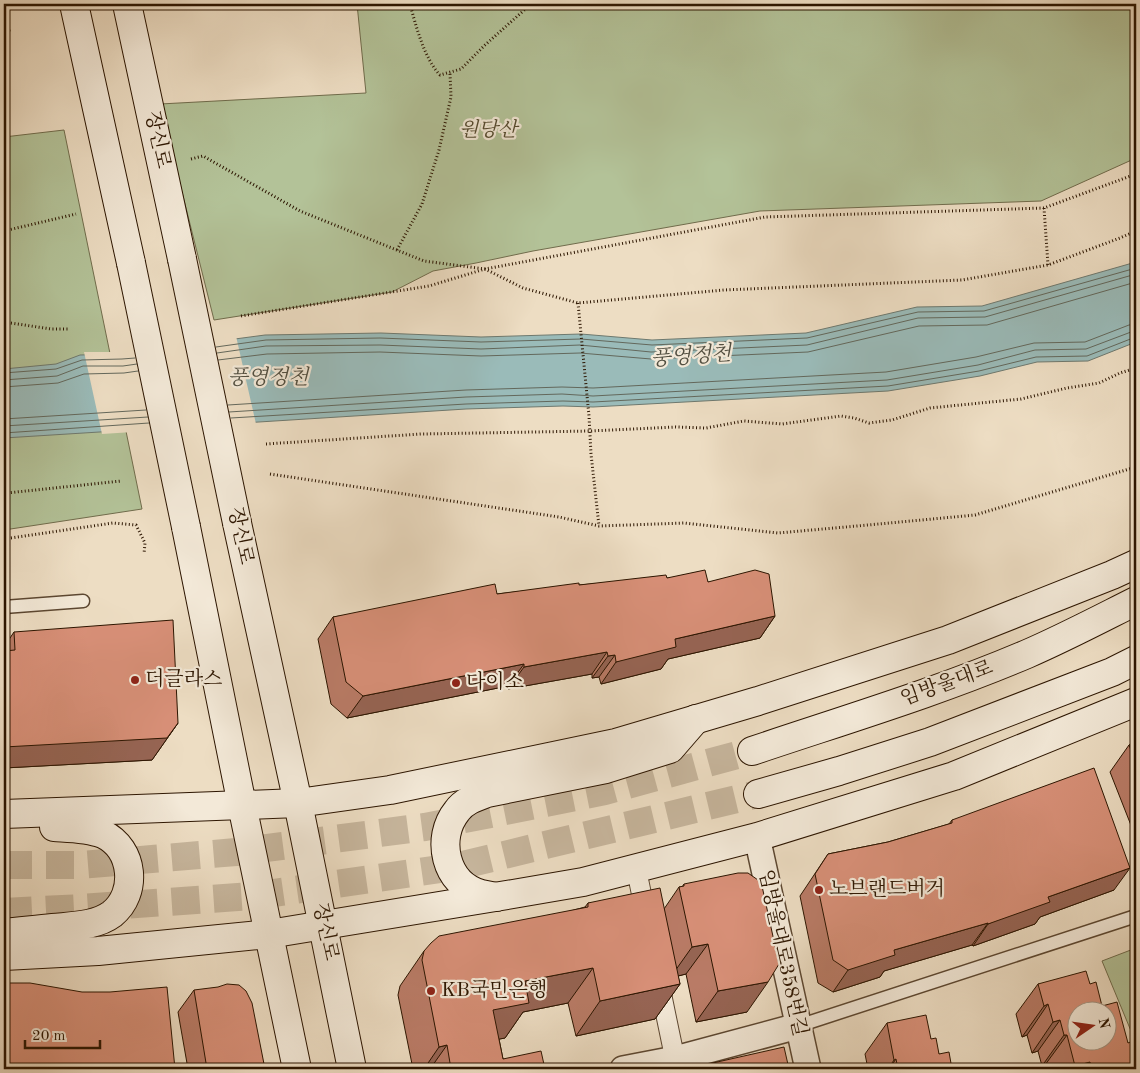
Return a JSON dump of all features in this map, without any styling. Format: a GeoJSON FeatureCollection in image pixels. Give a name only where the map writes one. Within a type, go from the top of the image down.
{"type":"FeatureCollection","features":[{"type":"Feature","properties":{"kind":"main road"},"geometry":{"type":"LineString","coordinates":[[74,4],[131,263],[297,1069]]}},
{"type":"Feature","properties":{"kind":"main road","name":"장신로"},"geometry":{"type":"LineString","coordinates":[[127,4],[324,925],[352,1069]]}},
{"type":"Feature","properties":{"kind":"main road"},"geometry":{"type":"LineString","coordinates":[[4,814],[298,803],[390,790],[606,745],[758,701],[948,640],[1112,576],[1136,564]]}},
{"type":"Feature","properties":{"kind":"main road","name":"임방울대로"},"geometry":{"type":"LineString","coordinates":[[752,751],[960,681],[1028,653],[1136,601]]}},
{"type":"Feature","properties":{"kind":"main road"},"geometry":{"type":"LineString","coordinates":[[758,794],[930,742],[1112,672],[1136,660]]}},
{"type":"Feature","properties":{"kind":"main road"},"geometry":{"type":"LineString","coordinates":[[696,719],[670,749],[606,769],[487,793],[471,799],[458,809],[448,824],[444,840],[446,858],[453,873],[465,886],[480,894],[496,897],[583,882],[757,837],[954,776],[1136,702]]}},
{"type":"Feature","properties":{"kind":"main road"},"geometry":{"type":"LineString","coordinates":[[4,823],[89,830],[104,835],[117,844],[126,857],[130,872],[129,888],[122,903],[112,914],[98,922],[4,933]]}},
{"type":"Feature","properties":{"kind":"main road"},"geometry":{"type":"LineString","coordinates":[[4,956],[98,951],[269,934],[513,894]]}},
{"type":"Feature","properties":{"kind":"street","name":"임방울대로358번길"},"geometry":{"type":"LineString","coordinates":[[757,837],[808,1069]]}},
{"type":"Feature","properties":{"kind":"street"},"geometry":{"type":"LineString","coordinates":[[639,882],[648,929]]}},
{"type":"Feature","properties":{"kind":"street"},"geometry":{"type":"LineString","coordinates":[[656,966],[675,1064]]}},
{"type":"Feature","properties":{"kind":"street"},"geometry":{"type":"LineString","coordinates":[[623,1069],[675,1064],[798,1026]]}},
{"type":"Feature","properties":{"kind":"lane"},"geometry":{"type":"LineString","coordinates":[[4,607],[83,601]]}},
{"type":"Feature","properties":{"kind":"lane"},"geometry":{"type":"LineString","coordinates":[[798,1026],[1136,916]]}},
{"type":"Feature","properties":{"kind":"path"},"geometry":{"type":"LineString","coordinates":[[410,4],[417,30],[432,67],[440,75],[461,69],[531,4]]}},
{"type":"Feature","properties":{"kind":"path"},"geometry":{"type":"LineString","coordinates":[[397,250],[422,204],[439,150],[451,96],[450,73]]}},
{"type":"Feature","properties":{"kind":"path"},"geometry":{"type":"LineString","coordinates":[[191,159],[203,156],[300,211],[424,261],[485,269],[523,288],[578,303],[724,290],[962,280],[1048,265],[1120,238],[1136,230]]}},
{"type":"Feature","properties":{"kind":"path"},"geometry":{"type":"LineString","coordinates":[[241,316],[429,286],[485,269],[765,217],[1044,208],[1136,174]]}},
{"type":"Feature","properties":{"kind":"path"},"geometry":{"type":"LineString","coordinates":[[1044,208],[1048,265]]}},
{"type":"Feature","properties":{"kind":"path"},"geometry":{"type":"LineString","coordinates":[[4,231],[76,214]]}},
{"type":"Feature","properties":{"kind":"path"},"geometry":{"type":"LineString","coordinates":[[578,303],[599,526]]}},
{"type":"Feature","properties":{"kind":"path"},"geometry":{"type":"LineString","coordinates":[[4,322],[51,329],[69,329]]}},
{"type":"Feature","properties":{"kind":"path"},"geometry":{"type":"LineString","coordinates":[[266,444],[421,434],[590,431],[676,427],[706,428],[744,421],[782,424],[841,416],[869,423],[892,420],[930,408],[1021,399],[1067,388],[1099,383],[1136,368]]}},
{"type":"Feature","properties":{"kind":"path"},"geometry":{"type":"LineString","coordinates":[[270,474],[559,517],[599,526],[684,524],[778,533],[975,515],[1136,467]]}},
{"type":"Feature","properties":{"kind":"path"},"geometry":{"type":"LineString","coordinates":[[4,492],[121,481]]}},
{"type":"Feature","properties":{"kind":"path"},"geometry":{"type":"LineString","coordinates":[[4,539],[113,523],[136,525],[145,543],[144,554]]}},
{"type":"Feature","properties":{"kind":"green space","name":"원당산"},"geometry":{"type":"Polygon","coordinates":[[[357,4],[1136,4],[1136,158],[1041,201],[760,211],[533,251],[433,271],[392,292],[214,320],[160,104],[366,93],[357,4]]]}},
{"type":"Feature","properties":{"kind":"green space"},"geometry":{"type":"Polygon","coordinates":[[[64,130],[142,509],[4,530],[4,137],[64,130]]]}},
{"type":"Feature","properties":{"kind":"green space"},"geometry":{"type":"Polygon","coordinates":[[[1136,948],[1136,1043],[1102,961],[1136,948]]]}},
{"type":"Feature","properties":{"kind":"water","name":"풍영정천"},"geometry":{"type":"Polygon","coordinates":[[[1136,262],[1136,342],[1088,361],[1037,362],[980,376],[888,391],[593,407],[466,409],[4,438],[4,369],[56,364],[80,355],[122,354],[265,335],[381,333],[481,337],[581,334],[652,340],[806,333],[917,307],[982,306],[1136,262]]]}},
{"type":"Feature","properties":{"kind":"pier"},"geometry":{"type":"Polygon","coordinates":[[[236,336],[256,424],[102,434],[84,352],[122,352],[236,336]]]}},
{"type":"Feature","properties":{"kind":"building"},"geometry":{"type":"Polygon","coordinates":[[[4,4],[10,31],[4,32],[4,4]]]}},
{"type":"Feature","properties":{"kind":"building"},"geometry":{"type":"Polygon","coordinates":[[[4,101],[8,120],[4,120],[4,101]]]}},
{"type":"Feature","properties":{"kind":"building"},"geometry":{"type":"Polygon","coordinates":[[[705,570],[708,582],[755,570],[769,574],[775,616],[675,639],[676,647],[616,662],[615,655],[608,656],[607,652],[524,667],[524,664],[363,696],[346,682],[333,617],[495,584],[497,594],[579,583],[579,585],[666,575],[667,578],[705,570]]]}},
{"type":"Feature","properties":{"kind":"building"},"geometry":{"type":"Polygon","coordinates":[[[173,620],[178,723],[167,738],[4,747],[4,651],[15,650],[14,632],[173,620]]]}},
{"type":"Feature","properties":{"kind":"building"},"geometry":{"type":"Polygon","coordinates":[[[1136,742],[1136,764],[1129,745],[1136,742]]]}},
{"type":"Feature","properties":{"kind":"building"},"geometry":{"type":"Polygon","coordinates":[[[1094,768],[1130,868],[1048,897],[1050,902],[988,924],[894,950],[895,955],[848,970],[833,960],[815,874],[828,854],[888,842],[952,823],[952,820],[1094,768]]]}},
{"type":"Feature","properties":{"kind":"building"},"geometry":{"type":"Polygon","coordinates":[[[738,873],[748,873],[758,880],[762,886],[779,964],[768,982],[718,991],[708,944],[692,947],[679,887],[684,886],[684,884],[738,873]]]}},
{"type":"Feature","properties":{"kind":"building"},"geometry":{"type":"Polygon","coordinates":[[[660,888],[680,984],[600,1001],[593,968],[525,981],[529,1003],[493,1010],[503,1059],[541,1051],[545,1069],[451,1069],[447,1045],[439,1047],[422,960],[424,951],[439,936],[588,907],[588,903],[660,888]]]}},
{"type":"Feature","properties":{"kind":"building"},"geometry":{"type":"Polygon","coordinates":[[[1086,971],[1090,984],[1096,982],[1100,1000],[1068,1000],[1068,1039],[1067,1035],[1064,1035],[1060,1020],[1053,1022],[1048,1004],[1044,1006],[1038,984],[1086,971]]]}},
{"type":"Feature","properties":{"kind":"building"},"geometry":{"type":"Polygon","coordinates":[[[4,983],[30,983],[82,992],[110,992],[167,987],[175,1069],[4,1069],[4,983]]]}},
{"type":"Feature","properties":{"kind":"building"},"geometry":{"type":"Polygon","coordinates":[[[227,984],[239,985],[246,991],[252,1003],[265,1069],[207,1069],[194,990],[227,984]]]}},
{"type":"Feature","properties":{"kind":"building"},"geometry":{"type":"Polygon","coordinates":[[[1118,1006],[1128,1043],[1133,1041],[1136,1052],[1136,1069],[1092,1069],[1090,1062],[1075,1066],[1071,1050],[1118,1050],[1118,1006]]]}},
{"type":"Feature","properties":{"kind":"building"},"geometry":{"type":"Polygon","coordinates":[[[926,1015],[931,1039],[936,1038],[939,1054],[949,1052],[952,1069],[898,1069],[896,1059],[894,1060],[887,1023],[926,1015]]]}},
{"type":"Feature","properties":{"kind":"building"},"geometry":{"type":"Polygon","coordinates":[[[784,1047],[789,1069],[705,1069],[704,1065],[784,1047]]]}},
{"type":"Feature","properties":{"kind":"tunnel"},"geometry":{"type":"LineString","coordinates":[[4,865],[80,865],[236,852],[425,827],[605,791],[752,751]]}},
{"type":"Feature","properties":{"kind":"tunnel"},"geometry":{"type":"LineString","coordinates":[[4,912],[253,896],[454,867],[758,794]]}},
{"type":"Feature","properties":{"kind":"place","name":"더글라스"},"geometry":{"type":"Point","coordinates":[135,680]}},
{"type":"Feature","properties":{"kind":"place","name":"다이소"},"geometry":{"type":"Point","coordinates":[456,683]}},
{"type":"Feature","properties":{"kind":"place","name":"노브랜드버거"},"geometry":{"type":"Point","coordinates":[819,890]}},
{"type":"Feature","properties":{"kind":"place","name":"KB국민은행"},"geometry":{"type":"Point","coordinates":[431,991]}}]}
